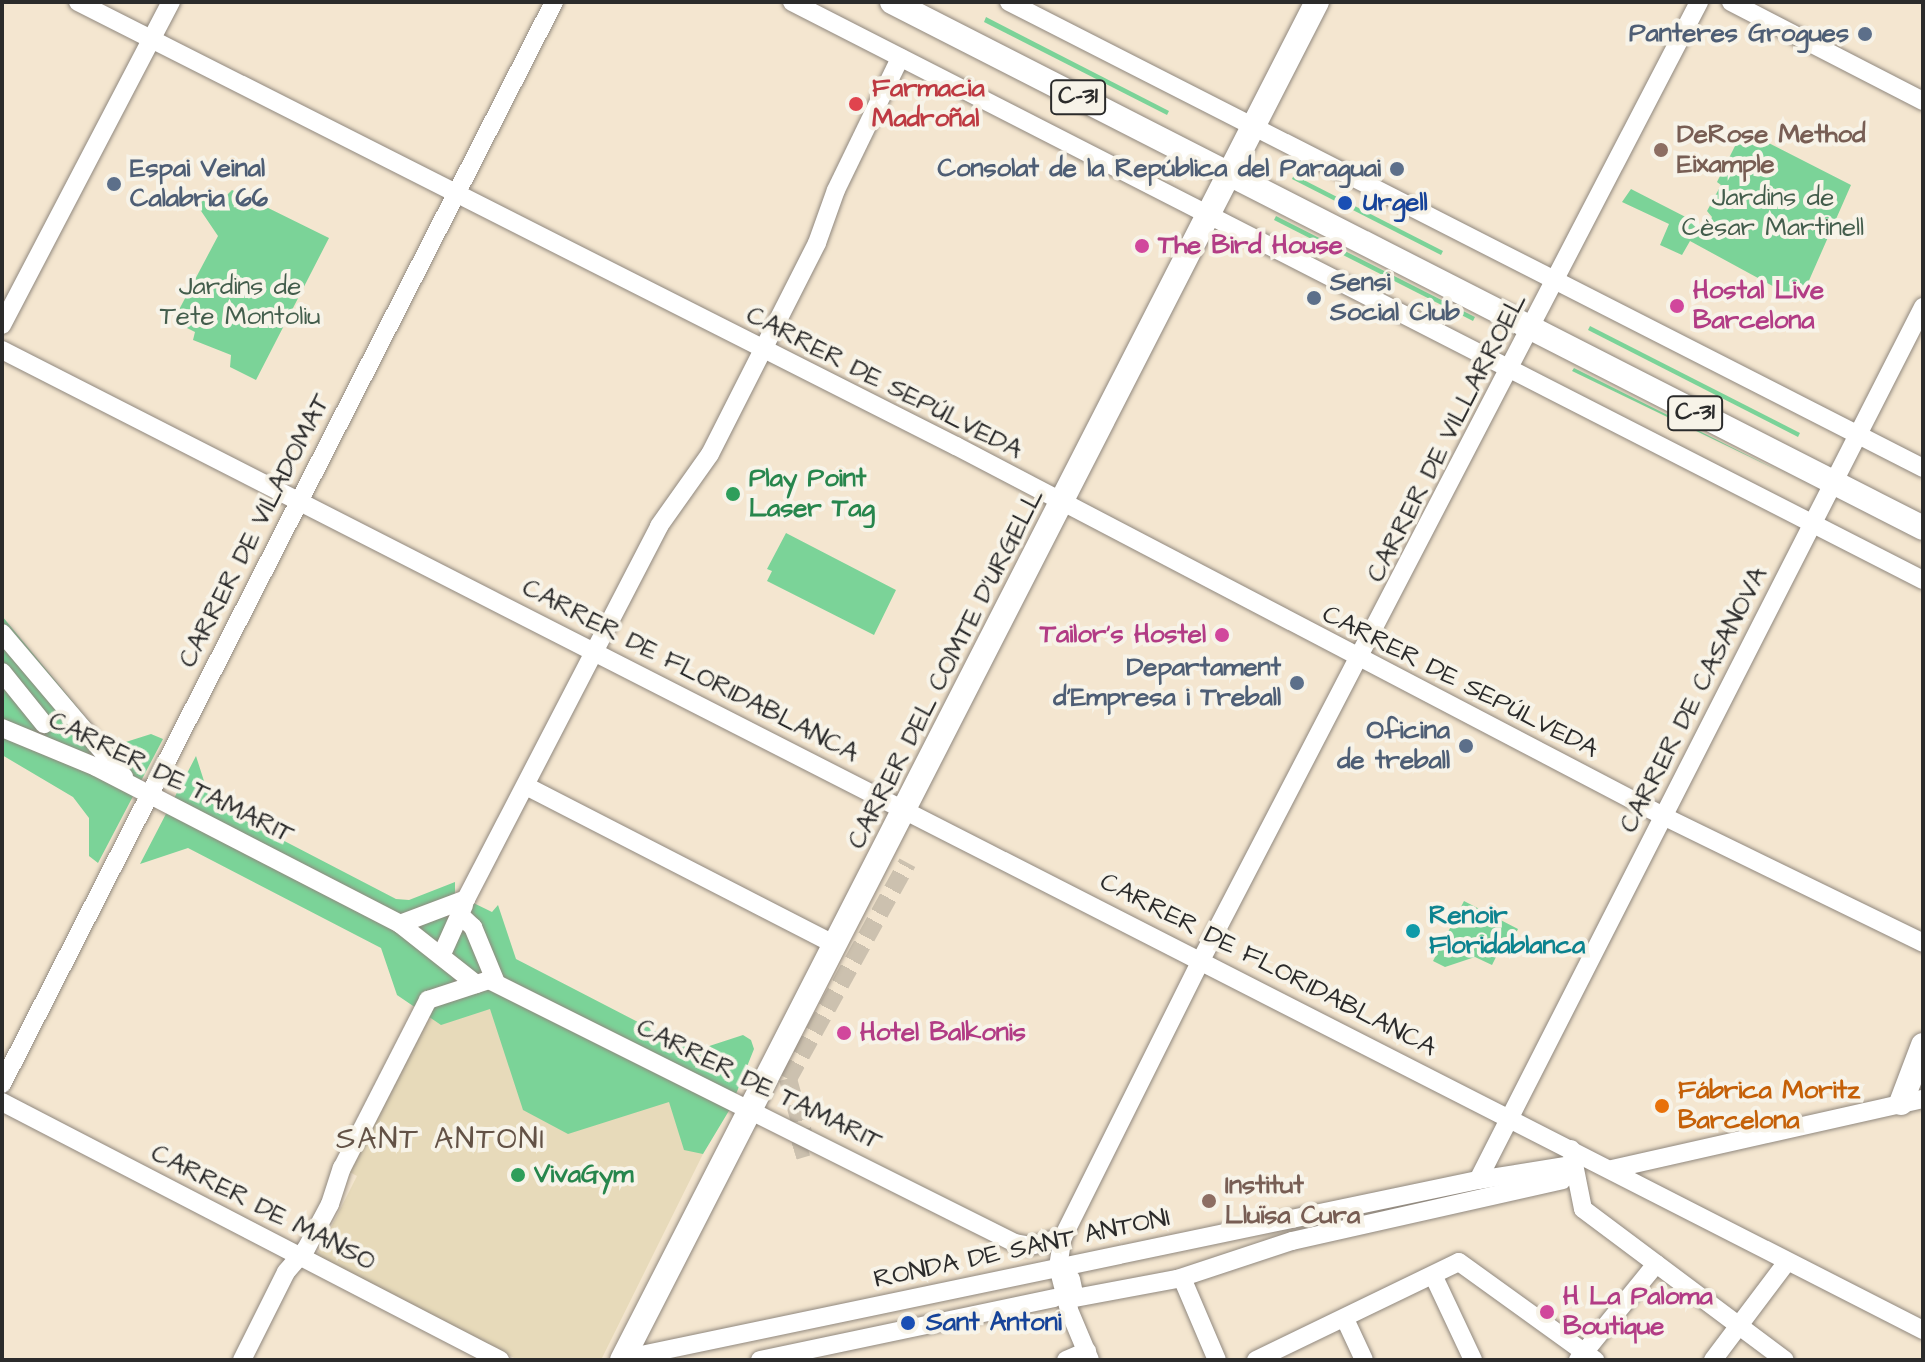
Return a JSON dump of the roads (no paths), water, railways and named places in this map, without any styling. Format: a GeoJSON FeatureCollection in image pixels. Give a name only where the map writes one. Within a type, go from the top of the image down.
{"type":"FeatureCollection","features":[{"type":"Feature","properties":{"kind":"main road","name":"C-31"},"geometry":{"type":"LineString","coordinates":[[892,2],[1923,528]]}},
{"type":"Feature","properties":{"kind":"main road","name":"CARRER DEL COMTE D'URGELL"},"geometry":{"type":"LineString","coordinates":[[622,1359],[1317,2]]}},
{"type":"Feature","properties":{"kind":"main road"},"geometry":{"type":"LineString","coordinates":[[1912,1101],[1923,1045]]}},
{"type":"Feature","properties":{"kind":"street","name":"CARRER DE SEPÚLVEDA"},"geometry":{"type":"LineString","coordinates":[[78,2],[956,446],[1061,506],[1663,816],[1923,943]]}},
{"type":"Feature","properties":{"kind":"street"},"geometry":{"type":"LineString","coordinates":[[2,325],[171,2]]}},
{"type":"Feature","properties":{"kind":"street","name":"CARRER DE VILADOMAT"},"geometry":{"type":"LineString","coordinates":[[2,1084],[554,2]]}},
{"type":"Feature","properties":{"kind":"street"},"geometry":{"type":"LineString","coordinates":[[792,2],[1923,580]]}},
{"type":"Feature","properties":{"kind":"street"},"geometry":{"type":"LineString","coordinates":[[1009,2],[1923,468]]}},
{"type":"Feature","properties":{"kind":"street","name":"CARRER DE VILLARROEL"},"geometry":{"type":"LineString","coordinates":[[1071,1252],[1201,960],[1361,661],[1699,2]]}},
{"type":"Feature","properties":{"kind":"street"},"geometry":{"type":"LineString","coordinates":[[1731,2],[1923,101]]}},
{"type":"Feature","properties":{"kind":"street"},"geometry":{"type":"LineString","coordinates":[[432,999],[463,907],[659,526],[710,454],[817,243],[836,190],[900,58]]}},
{"type":"Feature","properties":{"kind":"street","name":"CARRER DE CASANOVA"},"geometry":{"type":"LineString","coordinates":[[1509,1117],[1923,307]]}},
{"type":"Feature","properties":{"kind":"street","name":"CARRER DE FLORIDABLANCA"},"geometry":{"type":"LineString","coordinates":[[2,350],[1509,1117],[1568,1165],[1612,1169],[1786,1263],[1923,1330]]}},
{"type":"Feature","properties":{"kind":"street"},"geometry":{"type":"LineString","coordinates":[[2,633],[131,785]]}},
{"type":"Feature","properties":{"kind":"street"},"geometry":{"type":"LineString","coordinates":[[2,672],[44,724]]}},
{"type":"Feature","properties":{"kind":"street","name":"CARRER DE TAMARIT"},"geometry":{"type":"LineString","coordinates":[[2,728],[131,785],[400,924],[476,984]]}},
{"type":"Feature","properties":{"kind":"street"},"geometry":{"type":"LineString","coordinates":[[526,786],[835,945]]}},
{"type":"Feature","properties":{"kind":"street"},"geometry":{"type":"LineString","coordinates":[[400,924],[463,907]]}},
{"type":"Feature","properties":{"kind":"street"},"geometry":{"type":"LineString","coordinates":[[242,1360],[286,1272],[330,1204],[342,1168],[422,1009],[432,999],[495,980],[463,907]]}},
{"type":"Feature","properties":{"kind":"street","name":"CARRER DE TAMARIT"},"geometry":{"type":"LineString","coordinates":[[495,980],[1015,1243],[1071,1252]]}},
{"type":"Feature","properties":{"kind":"street"},"geometry":{"type":"LineString","coordinates":[[1612,1169],[1912,1101]]}},
{"type":"Feature","properties":{"kind":"street","name":"CARRER DE MANSO"},"geometry":{"type":"LineString","coordinates":[[2,1102],[500,1360]]}},
{"type":"Feature","properties":{"kind":"street"},"geometry":{"type":"LineString","coordinates":[[1478,1180],[1509,1117]]}},
{"type":"Feature","properties":{"kind":"street"},"geometry":{"type":"LineString","coordinates":[[1071,1252],[1075,1298],[1182,1278],[1292,1241],[1568,1165],[1583,1209],[1785,1360]]}},
{"type":"Feature","properties":{"kind":"street","name":"RONDA DE SANT ANTONI"},"geometry":{"type":"LineString","coordinates":[[622,1359],[1071,1252],[1568,1165]]}},
{"type":"Feature","properties":{"kind":"street"},"geometry":{"type":"LineString","coordinates":[[1066,1360],[1089,1355],[1071,1252]]}},
{"type":"Feature","properties":{"kind":"street"},"geometry":{"type":"LineString","coordinates":[[1256,1360],[1434,1277],[1459,1262],[1586,1357],[1656,1264]]}},
{"type":"Feature","properties":{"kind":"street"},"geometry":{"type":"LineString","coordinates":[[1713,1360],[1786,1263]]}},
{"type":"Feature","properties":{"kind":"street"},"geometry":{"type":"LineString","coordinates":[[1434,1277],[1473,1360]]}},
{"type":"Feature","properties":{"kind":"street"},"geometry":{"type":"LineString","coordinates":[[1182,1278],[1217,1360]]}},
{"type":"Feature","properties":{"kind":"street","name":"RONDA DE SANT ANTONI"},"geometry":{"type":"LineString","coordinates":[[760,1360],[1055,1298]]}},
{"type":"Feature","properties":{"kind":"street"},"geometry":{"type":"LineString","coordinates":[[1345,1319],[1364,1360]]}},
{"type":"Feature","properties":{"kind":"tunnel"},"geometry":{"type":"LineString","coordinates":[[794,1151],[807,1147],[788,1079],[907,863]]}},
{"type":"Feature","properties":{"kind":"place","name":"Panteres Grogues"},"geometry":{"type":"Point","coordinates":[1865,34]}},
{"type":"Feature","properties":{"kind":"place","name":"Farmacia Madroñal"},"geometry":{"type":"Point","coordinates":[856,104]}},
{"type":"Feature","properties":{"kind":"place","name":"DeRose Method Eixample"},"geometry":{"type":"Point","coordinates":[1661,150]}},
{"type":"Feature","properties":{"kind":"place","name":"Consolat de la República del Paraguai"},"geometry":{"type":"Point","coordinates":[1397,169]}},
{"type":"Feature","properties":{"kind":"place","name":"Espai Veinal Calabria 66"},"geometry":{"type":"Point","coordinates":[114,184]}},
{"type":"Feature","properties":{"kind":"place","name":"Urgell"},"geometry":{"type":"Point","coordinates":[1345,203]}},
{"type":"Feature","properties":{"kind":"place","name":"The Bird House"},"geometry":{"type":"Point","coordinates":[1142,246]}},
{"type":"Feature","properties":{"kind":"place","name":"Sensi Social Club"},"geometry":{"type":"Point","coordinates":[1314,298]}},
{"type":"Feature","properties":{"kind":"place","name":"Hostal Live Barcelona"},"geometry":{"type":"Point","coordinates":[1677,306]}},
{"type":"Feature","properties":{"kind":"place","name":"Play Point Laser Tag"},"geometry":{"type":"Point","coordinates":[733,494]}},
{"type":"Feature","properties":{"kind":"place","name":"Tailor's Hostel"},"geometry":{"type":"Point","coordinates":[1222,635]}},
{"type":"Feature","properties":{"kind":"place","name":"Departament d'Empresa i Treball"},"geometry":{"type":"Point","coordinates":[1297,683]}},
{"type":"Feature","properties":{"kind":"place","name":"Oficina de treball"},"geometry":{"type":"Point","coordinates":[1466,746]}},
{"type":"Feature","properties":{"kind":"place","name":"Renoir Floridablanca"},"geometry":{"type":"Point","coordinates":[1413,931]}},
{"type":"Feature","properties":{"kind":"place","name":"Hotel Balkonis"},"geometry":{"type":"Point","coordinates":[844,1033]}},
{"type":"Feature","properties":{"kind":"place","name":"Fábrica Moritz Barcelona"},"geometry":{"type":"Point","coordinates":[1662,1106]}},
{"type":"Feature","properties":{"kind":"place","name":"VivaGym"},"geometry":{"type":"Point","coordinates":[518,1175]}},
{"type":"Feature","properties":{"kind":"place","name":"Institut Lluïsa Cura"},"geometry":{"type":"Point","coordinates":[1209,1201]}},
{"type":"Feature","properties":{"kind":"place","name":"H La Paloma Boutique"},"geometry":{"type":"Point","coordinates":[1547,1312]}},
{"type":"Feature","properties":{"kind":"place","name":"Sant Antoni"},"geometry":{"type":"Point","coordinates":[908,1323]}},
{"type":"Feature","properties":{"kind":"district","name":"SANT ANTONI"},"geometry":{"type":"Point","coordinates":[441,1139]}},
{"type":"Feature","properties":{"kind":"park label","name":"Jardins de Cèsar Martinell"},"geometry":{"type":"Point","coordinates":[1773,213]}},
{"type":"Feature","properties":{"kind":"park label","name":"Jardins de Tete Montoliu"},"geometry":{"type":"Point","coordinates":[240,302]}}]}
